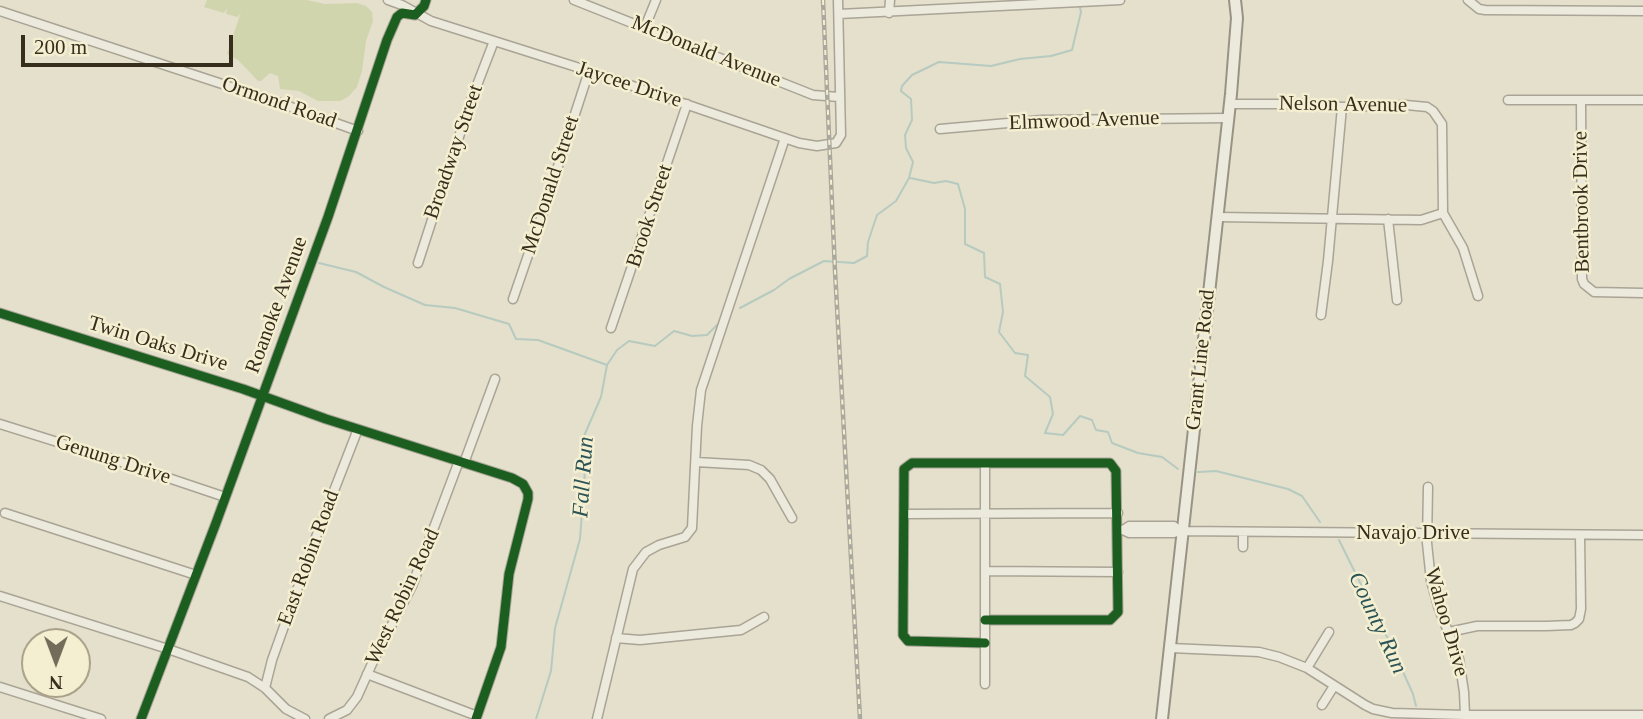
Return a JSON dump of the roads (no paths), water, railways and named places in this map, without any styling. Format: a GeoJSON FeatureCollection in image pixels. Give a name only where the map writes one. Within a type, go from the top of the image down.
{"type":"FeatureCollection","features":[{"type":"Feature","properties":{"kind":"main road","name":"Grant Line Road"},"geometry":{"type":"LineString","coordinates":[[1163,719],[1181,531],[1230,104],[1237,18],[1235,0]]}},
{"type":"Feature","properties":{"kind":"street","name":"Jaycee Drive"},"geometry":{"type":"LineString","coordinates":[[388,0],[431,21],[806,144],[817,146],[836,143],[840,138],[839,97]]}},
{"type":"Feature","properties":{"kind":"street","name":"Roanoke Avenue"},"geometry":{"type":"LineString","coordinates":[[141,719],[262,396],[358,131],[387,40],[396,19],[402,13],[417,14],[426,0]]}},
{"type":"Feature","properties":{"kind":"street","name":"McDonald Avenue"},"geometry":{"type":"LineString","coordinates":[[575,0],[813,95],[839,97]]}},
{"type":"Feature","properties":{"kind":"street"},"geometry":{"type":"LineString","coordinates":[[645,27],[656,0]]}},
{"type":"Feature","properties":{"kind":"street"},"geometry":{"type":"LineString","coordinates":[[838,0],[839,97]]}},
{"type":"Feature","properties":{"kind":"street"},"geometry":{"type":"LineString","coordinates":[[889,13],[890,0]]}},
{"type":"Feature","properties":{"kind":"street"},"geometry":{"type":"LineString","coordinates":[[839,14],[1120,0]]}},
{"type":"Feature","properties":{"kind":"street"},"geometry":{"type":"LineString","coordinates":[[1468,0],[1479,9],[1485,10],[1643,11]]}},
{"type":"Feature","properties":{"kind":"street","name":"Ormond Road"},"geometry":{"type":"LineString","coordinates":[[0,11],[358,131]]}},
{"type":"Feature","properties":{"kind":"street","name":"Broadway Street"},"geometry":{"type":"LineString","coordinates":[[418,263],[469,106],[494,41]]}},
{"type":"Feature","properties":{"kind":"street","name":"McDonald Street"},"geometry":{"type":"LineString","coordinates":[[513,299],[589,71]]}},
{"type":"Feature","properties":{"kind":"street"},"geometry":{"type":"LineString","coordinates":[[1508,100],[1643,100]]}},
{"type":"Feature","properties":{"kind":"street","name":"Bentbrook Drive"},"geometry":{"type":"LineString","coordinates":[[1581,101],[1582,279],[1594,292],[1643,293]]}},
{"type":"Feature","properties":{"kind":"street","name":"Brook Street"},"geometry":{"type":"LineString","coordinates":[[611,328],[687,104]]}},
{"type":"Feature","properties":{"kind":"street","name":"Nelson Avenue"},"geometry":{"type":"LineString","coordinates":[[1230,104],[1309,104],[1342,107],[1406,105],[1427,107],[1433,111],[1443,124],[1443,213],[1463,248],[1478,296]]}},
{"type":"Feature","properties":{"kind":"street"},"geometry":{"type":"LineString","coordinates":[[1321,315],[1342,107]]}},
{"type":"Feature","properties":{"kind":"street","name":"Elmwood Avenue"},"geometry":{"type":"LineString","coordinates":[[940,129],[1042,120],[1228,118]]}},
{"type":"Feature","properties":{"kind":"street"},"geometry":{"type":"LineString","coordinates":[[597,719],[631,576],[637,562],[646,552],[659,545],[685,537],[692,528],[701,390],[785,138]]}},
{"type":"Feature","properties":{"kind":"street"},"geometry":{"type":"LineString","coordinates":[[1217,217],[1421,220],[1443,213]]}},
{"type":"Feature","properties":{"kind":"street"},"geometry":{"type":"LineString","coordinates":[[1388,219],[1397,300]]}},
{"type":"Feature","properties":{"kind":"street","name":"Twin Oaks Drive"},"geometry":{"type":"LineString","coordinates":[[0,313],[262,396],[512,478],[523,484],[528,499],[509,575],[499,655],[477,718]]}},
{"type":"Feature","properties":{"kind":"street","name":"West Robin Road"},"geometry":{"type":"LineString","coordinates":[[329,719],[353,704],[412,586],[495,379]]}},
{"type":"Feature","properties":{"kind":"street","name":"Genung Drive"},"geometry":{"type":"LineString","coordinates":[[0,424],[225,496]]}},
{"type":"Feature","properties":{"kind":"street","name":"East Robin Road"},"geometry":{"type":"LineString","coordinates":[[265,688],[272,660],[316,537],[358,429]]}},
{"type":"Feature","properties":{"kind":"street"},"geometry":{"type":"LineString","coordinates":[[696,462],[749,465],[761,470],[770,479],[792,518]]}},
{"type":"Feature","properties":{"kind":"street"},"geometry":{"type":"LineString","coordinates":[[985,621],[1110,620],[1118,612],[1120,530],[1116,471],[1110,463],[912,463],[904,469],[904,635],[908,641],[985,643]]}},
{"type":"Feature","properties":{"kind":"street"},"geometry":{"type":"LineString","coordinates":[[985,463],[985,684]]}},
{"type":"Feature","properties":{"kind":"street","name":"Wahoo Drive"},"geometry":{"type":"LineString","coordinates":[[1428,488],[1428,563],[1439,609],[1459,659],[1463,676],[1465,715]]}},
{"type":"Feature","properties":{"kind":"street"},"geometry":{"type":"LineString","coordinates":[[5,513],[196,575]]}},
{"type":"Feature","properties":{"kind":"street"},"geometry":{"type":"LineString","coordinates":[[904,514],[1118,513]]}},
{"type":"Feature","properties":{"kind":"street","name":"Navajo Drive"},"geometry":{"type":"LineString","coordinates":[[1120,530],[1129,533],[1181,531],[1643,535]]}},
{"type":"Feature","properties":{"kind":"street"},"geometry":{"type":"LineString","coordinates":[[1243,532],[1243,547]]}},
{"type":"Feature","properties":{"kind":"street"},"geometry":{"type":"LineString","coordinates":[[1449,632],[1478,626],[1546,626],[1575,623],[1581,609],[1580,535]]}},
{"type":"Feature","properties":{"kind":"street"},"geometry":{"type":"LineString","coordinates":[[985,571],[1118,572]]}},
{"type":"Feature","properties":{"kind":"street"},"geometry":{"type":"LineString","coordinates":[[0,596],[248,677],[265,688],[286,709],[305,719]]}},
{"type":"Feature","properties":{"kind":"street"},"geometry":{"type":"LineString","coordinates":[[616,638],[640,640],[741,631],[764,617]]}},
{"type":"Feature","properties":{"kind":"street"},"geometry":{"type":"LineString","coordinates":[[1307,668],[1329,632]]}},
{"type":"Feature","properties":{"kind":"street"},"geometry":{"type":"LineString","coordinates":[[1171,648],[1259,652],[1279,657],[1307,668],[1356,701],[1382,711],[1402,714],[1509,717],[1643,715]]}},
{"type":"Feature","properties":{"kind":"street"},"geometry":{"type":"LineString","coordinates":[[367,674],[477,718]]}},
{"type":"Feature","properties":{"kind":"street"},"geometry":{"type":"LineString","coordinates":[[1322,705],[1334,686]]}},
{"type":"Feature","properties":{"kind":"street"},"geometry":{"type":"LineString","coordinates":[[0,687],[101,719]]}},
{"type":"Feature","properties":{"kind":"waterway","name":"Fall Run"},"geometry":{"type":"LineString","coordinates":[[740,308],[824,261],[854,263],[867,256],[868,242],[877,215],[896,201],[909,178],[913,162],[906,148],[905,135],[912,120],[911,99],[901,91],[912,75],[939,62],[991,66],[1072,50],[1080,7]]}},
{"type":"Feature","properties":{"kind":"waterway","name":"County Run"},"geometry":{"type":"LineString","coordinates":[[910,178],[958,184],[965,209],[965,244],[984,253],[985,277],[1000,284],[1003,312],[999,332],[1015,353],[1028,355],[1025,376],[1050,397],[1053,414],[1045,433],[1063,435],[1080,416],[1092,420],[1096,430],[1108,432],[1112,443],[1138,453],[1162,457],[1178,469]]}},
{"type":"Feature","properties":{"kind":"waterway"},"geometry":{"type":"LineString","coordinates":[[319,263],[356,272],[425,305],[455,308],[509,324],[516,339],[538,340],[607,365]]}},
{"type":"Feature","properties":{"kind":"waterway","name":"Fall Run"},"geometry":{"type":"LineString","coordinates":[[536,719],[551,671],[555,628],[580,539],[585,470],[584,436],[601,397],[607,365],[617,350],[629,341],[655,346],[674,331],[692,336],[707,335],[718,324]]}},
{"type":"Feature","properties":{"kind":"waterway","name":"County Run"},"geometry":{"type":"LineString","coordinates":[[1198,472],[1216,471],[1288,489],[1302,496],[1320,522]]}},
{"type":"Feature","properties":{"kind":"waterway","name":"County Run"},"geometry":{"type":"LineString","coordinates":[[1339,540],[1390,643],[1416,706]]}},
{"type":"Feature","properties":{"kind":"railway"},"geometry":{"type":"LineString","coordinates":[[823,0],[860,719]]}}]}
